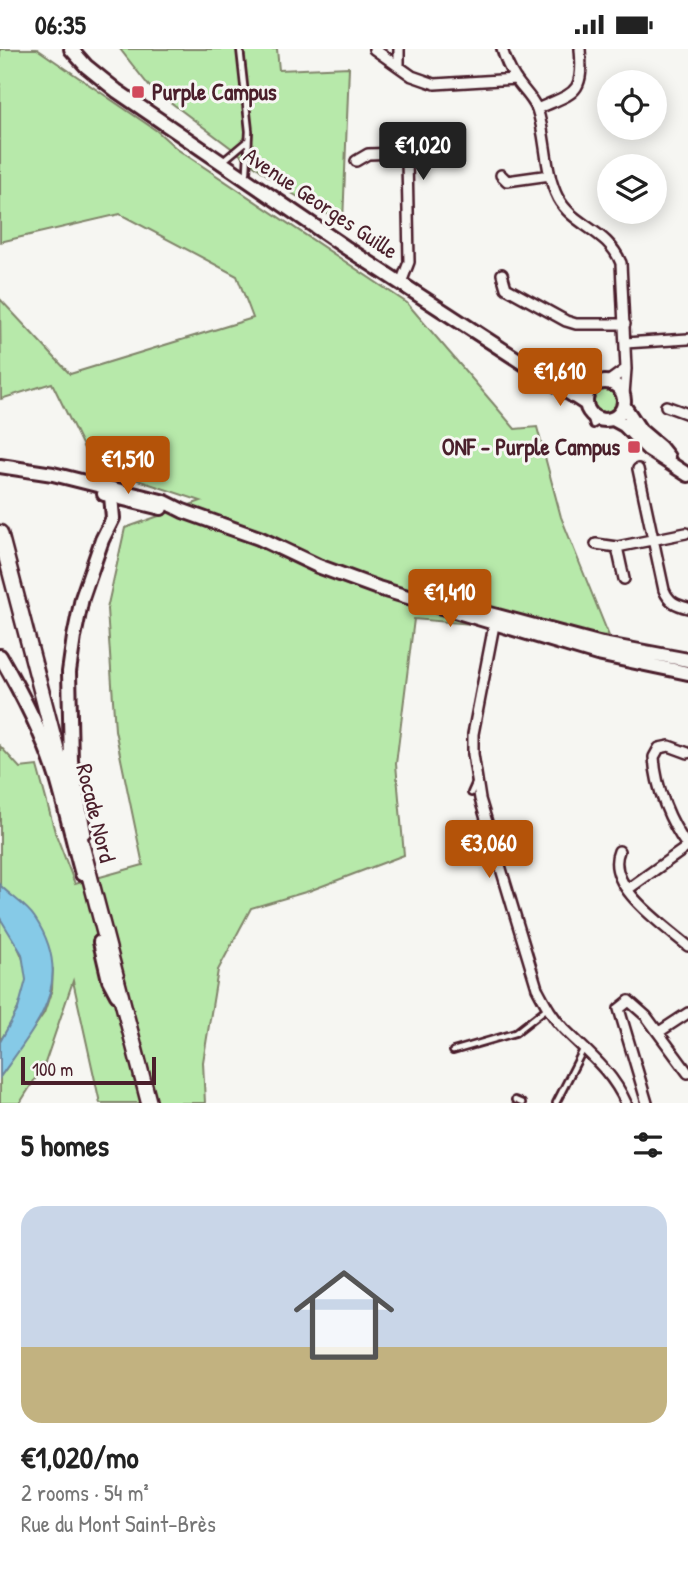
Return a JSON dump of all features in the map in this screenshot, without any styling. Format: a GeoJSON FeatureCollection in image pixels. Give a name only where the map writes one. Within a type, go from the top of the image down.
{"type":"FeatureCollection","features":[{"type":"Feature","properties":{"kind":"main road","name":"Rocade Nord"},"geometry":{"type":"LineString","coordinates":[[0,533],[149,1103]]}},
{"type":"Feature","properties":{"kind":"street","name":"Avenue Georges Guille"},"geometry":{"type":"LineString","coordinates":[[71,49],[86,66],[117,91],[588,408]]}},
{"type":"Feature","properties":{"kind":"street"},"geometry":{"type":"LineString","coordinates":[[374,49],[423,82],[435,84],[516,79]]}},
{"type":"Feature","properties":{"kind":"street"},"geometry":{"type":"LineString","coordinates":[[399,49],[399,65]]}},
{"type":"Feature","properties":{"kind":"street"},"geometry":{"type":"LineString","coordinates":[[502,49],[516,79],[537,109],[550,176],[559,199],[569,212],[608,240],[617,251],[622,272],[626,369],[624,400],[620,414],[608,420]]}},
{"type":"Feature","properties":{"kind":"street"},"geometry":{"type":"LineString","coordinates":[[537,109],[574,92],[579,85],[582,68],[580,49]]}},
{"type":"Feature","properties":{"kind":"street"},"geometry":{"type":"LineString","coordinates":[[356,161],[368,154],[401,153],[407,159],[409,262],[401,283]]}},
{"type":"Feature","properties":{"kind":"street"},"geometry":{"type":"LineString","coordinates":[[501,175],[507,181],[550,176]]}},
{"type":"Feature","properties":{"kind":"street"},"geometry":{"type":"LineString","coordinates":[[502,274],[506,288],[566,321],[576,324],[625,324]]}},
{"type":"Feature","properties":{"kind":"street"},"geometry":{"type":"LineString","coordinates":[[625,343],[688,339]]}},
{"type":"Feature","properties":{"kind":"street"},"geometry":{"type":"LineString","coordinates":[[626,369],[608,382],[597,384],[590,390],[588,408],[595,418],[624,425],[648,449],[688,475]]}},
{"type":"Feature","properties":{"kind":"street"},"geometry":{"type":"LineString","coordinates":[[608,382],[618,386],[640,429],[675,465]]}},
{"type":"Feature","properties":{"kind":"street","name":"Avenue Georges Guille"},"geometry":{"type":"LineString","coordinates":[[554,384],[575,390],[590,390]]}},
{"type":"Feature","properties":{"kind":"street"},"geometry":{"type":"LineString","coordinates":[[666,406],[688,414]]}},
{"type":"Feature","properties":{"kind":"street"},"geometry":{"type":"LineString","coordinates":[[0,466],[20,470],[50,482],[164,502],[259,538],[318,566],[415,600],[602,644],[688,660]]}},
{"type":"Feature","properties":{"kind":"street"},"geometry":{"type":"LineString","coordinates":[[638,469],[664,590],[668,599],[688,608]]}},
{"type":"Feature","properties":{"kind":"street"},"geometry":{"type":"LineString","coordinates":[[108,491],[144,505],[183,511]]}},
{"type":"Feature","properties":{"kind":"street"},"geometry":{"type":"LineString","coordinates":[[108,491],[113,517]]}},
{"type":"Feature","properties":{"kind":"street"},"geometry":{"type":"LineString","coordinates":[[94,894],[71,761],[69,672],[82,598],[102,540],[113,517],[131,507],[144,505]]}},
{"type":"Feature","properties":{"kind":"street"},"geometry":{"type":"LineString","coordinates":[[596,544],[617,547],[686,533]]}},
{"type":"Feature","properties":{"kind":"street"},"geometry":{"type":"LineString","coordinates":[[617,547],[624,579]]}},
{"type":"Feature","properties":{"kind":"street"},"geometry":{"type":"LineString","coordinates":[[495,619],[597,654],[688,673]]}},
{"type":"Feature","properties":{"kind":"street"},"geometry":{"type":"LineString","coordinates":[[495,619],[473,734],[480,799],[537,988],[547,1008],[563,1028],[610,1072],[626,1103]]}},
{"type":"Feature","properties":{"kind":"street"},"geometry":{"type":"LineString","coordinates":[[0,656],[41,736],[56,778],[109,980],[126,1014]]}},
{"type":"Feature","properties":{"kind":"street"},"geometry":{"type":"LineString","coordinates":[[628,889],[688,847],[674,826],[663,799],[654,757],[659,748],[669,746],[688,753]]}},
{"type":"Feature","properties":{"kind":"street"},"geometry":{"type":"LineString","coordinates":[[619,851],[615,859],[618,872],[628,889],[642,908],[688,946]]}},
{"type":"Feature","properties":{"kind":"street"},"geometry":{"type":"LineString","coordinates":[[647,1103],[619,1009],[629,1001],[646,1016],[688,1073]]}},
{"type":"Feature","properties":{"kind":"street"},"geometry":{"type":"LineString","coordinates":[[659,1033],[688,1013]]}},
{"type":"Feature","properties":{"kind":"lane"},"geometry":{"type":"LineString","coordinates":[[240,49],[248,114],[247,172],[244,177]]}},
{"type":"Feature","properties":{"kind":"lane"},"geometry":{"type":"LineString","coordinates":[[222,162],[248,140]]}},
{"type":"Feature","properties":{"kind":"lane"},"geometry":{"type":"LineString","coordinates":[[471,793],[477,780]]}},
{"type":"Feature","properties":{"kind":"lane"},"geometry":{"type":"LineString","coordinates":[[453,1051],[515,1033],[547,1008]]}},
{"type":"Feature","properties":{"kind":"lane"},"geometry":{"type":"LineString","coordinates":[[556,1103],[584,1047]]}},
{"type":"Feature","properties":{"kind":"lane"},"geometry":{"type":"LineString","coordinates":[[515,1100],[522,1103]]}},
{"type":"Feature","properties":{"kind":"green space"},"geometry":{"type":"Polygon","coordinates":[[[0,49],[37,49],[157,131],[177,149],[407,303],[515,429],[537,427],[561,517],[609,636],[414,619],[396,764],[404,855],[309,891],[251,908],[218,970],[203,1062],[205,1103],[100,1103],[73,981],[45,1063],[20,1103],[0,1103],[0,1077],[44,1013],[52,989],[53,969],[0,885],[0,746],[20,768],[37,766],[55,832],[75,884],[143,865],[115,730],[107,609],[125,528],[201,501],[92,465],[52,383],[1,399],[0,299],[70,374],[253,318],[237,276],[120,214],[0,242],[0,49]]]}},
{"type":"Feature","properties":{"kind":"green space"},"geometry":{"type":"Polygon","coordinates":[[[120,49],[277,49],[279,70],[349,67],[343,223],[288,191],[149,86],[120,49]]]}},
{"type":"Feature","properties":{"kind":"green space"},"geometry":{"type":"Polygon","coordinates":[[[605,388],[614,391],[617,400],[614,409],[605,412],[596,409],[593,400],[596,391],[605,388]]]}},
{"type":"Feature","properties":{"kind":"green space"},"geometry":{"type":"Polygon","coordinates":[[[0,916],[20,952],[27,982],[13,1019],[0,1041],[0,916]]]}},
{"type":"Feature","properties":{"kind":"water"},"geometry":{"type":"Polygon","coordinates":[[[0,885],[35,918],[47,941],[52,963],[52,983],[38,1021],[0,1077],[0,1042],[18,1009],[26,980],[22,954],[0,918],[0,885]]]}},
{"type":"Feature","properties":{"kind":"place","name":"Purple Campus"},"geometry":{"type":"Point","coordinates":[138,92]}},
{"type":"Feature","properties":{"kind":"place","name":"ONF - Purple Campus"},"geometry":{"type":"Point","coordinates":[634,447]}}]}
